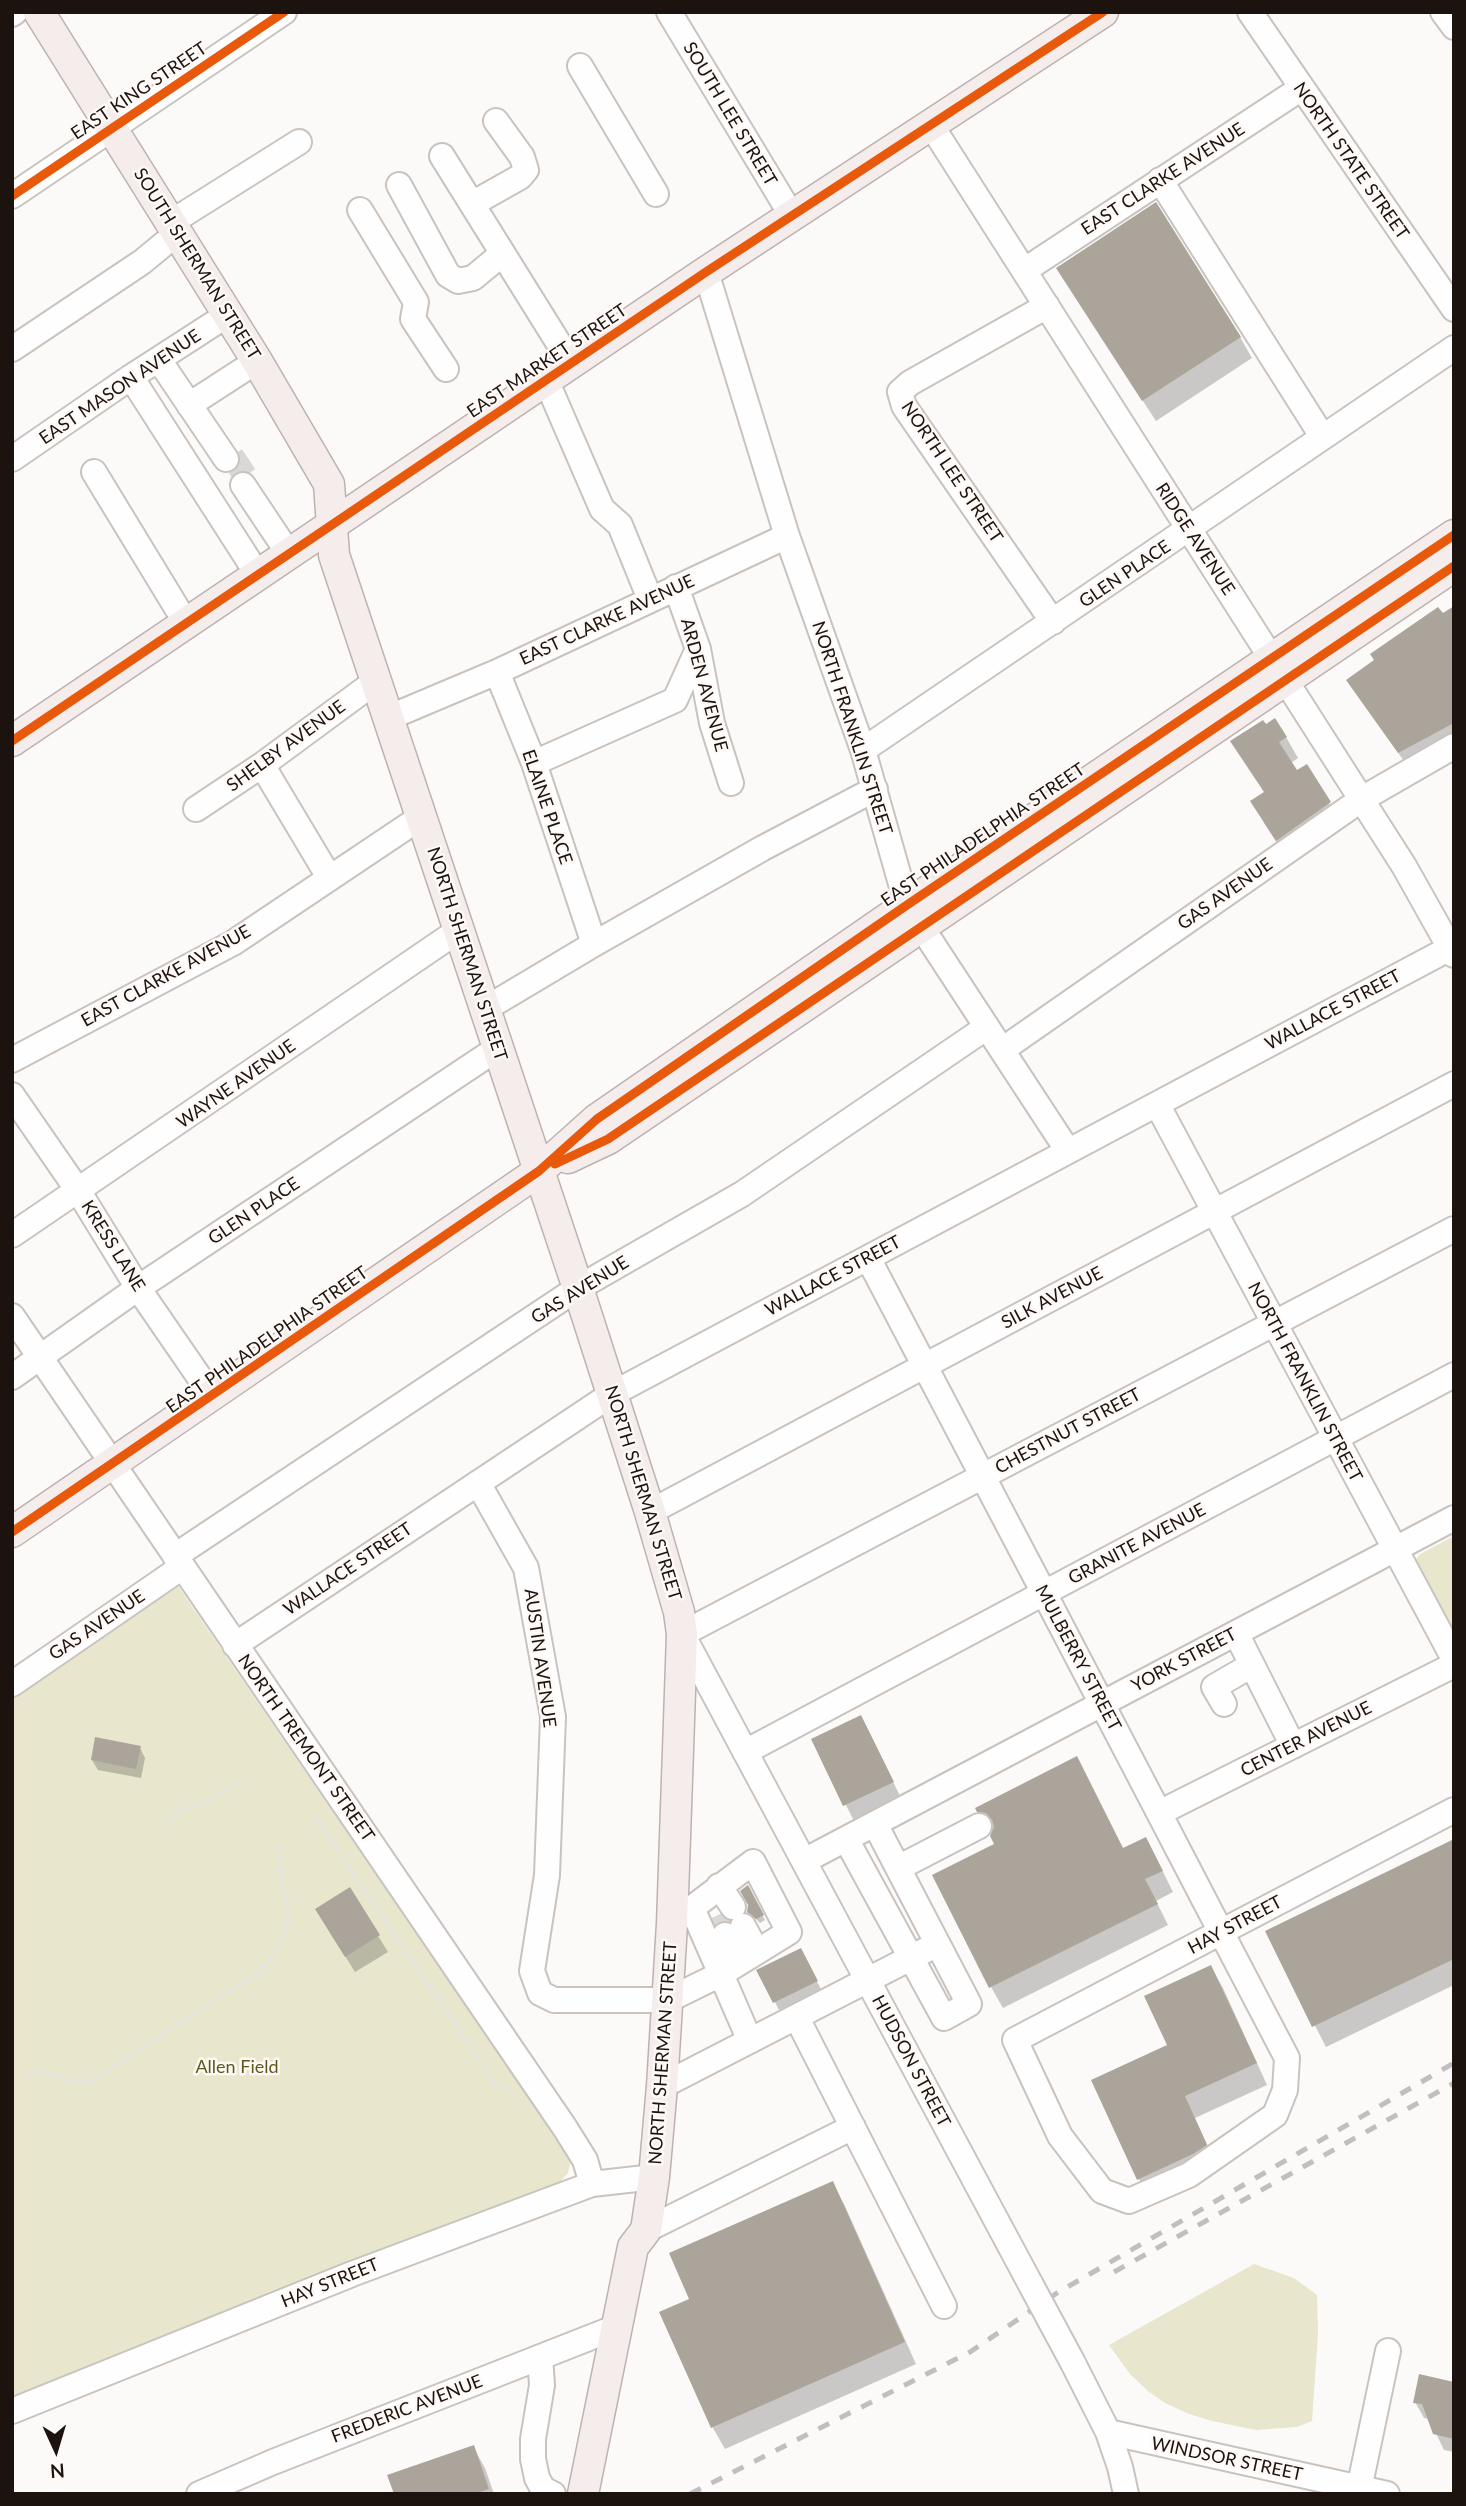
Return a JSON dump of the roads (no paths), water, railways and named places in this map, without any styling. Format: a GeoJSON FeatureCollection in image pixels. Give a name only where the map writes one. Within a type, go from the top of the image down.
{"type":"FeatureCollection","features":[{"type":"Feature","properties":{"kind":"main road","name":"SOUTH SHERMAN STREET"},"geometry":{"type":"LineString","coordinates":[[39,12],[257,361],[329,484],[332,524]]}},
{"type":"Feature","properties":{"kind":"main road","name":"EAST MARKET STREET"},"geometry":{"type":"LineString","coordinates":[[12,740],[706,272],[1103,12]]}},
{"type":"Feature","properties":{"kind":"main road","name":"NORTH SHERMAN STREET"},"geometry":{"type":"LineString","coordinates":[[332,524],[334,555],[578,1288],[674,1588],[682,1634],[713,1912],[668,2000],[654,2177],[646,2230],[633,2247],[583,2494]]}},
{"type":"Feature","properties":{"kind":"main road","name":"EAST PHILADELPHIA STREET"},"geometry":{"type":"LineString","coordinates":[[12,1532],[213,1397],[539,1171],[608,1139],[914,916],[1279,668],[1454,535]]}},
{"type":"Feature","properties":{"kind":"main road","name":"EAST PHILADELPHIA STREET"},"geometry":{"type":"LineString","coordinates":[[1279,668],[1454,566]]}},
{"type":"Feature","properties":{"kind":"street","name":"EAST KING STREET"},"geometry":{"type":"LineString","coordinates":[[12,196],[284,12]]}},
{"type":"Feature","properties":{"kind":"street","name":"SOUTH LEE STREET"},"geometry":{"type":"LineString","coordinates":[[669,12],[792,216]]}},
{"type":"Feature","properties":{"kind":"street","name":"NORTH STATE STREET"},"geometry":{"type":"LineString","coordinates":[[1250,12],[1300,89],[1454,309]]}},
{"type":"Feature","properties":{"kind":"street"},"geometry":{"type":"LineString","coordinates":[[1443,12],[1454,27]]}},
{"type":"Feature","properties":{"kind":"street"},"geometry":{"type":"LineString","coordinates":[[580,66],[656,194]]}},
{"type":"Feature","properties":{"kind":"street","name":"EAST CLARKE AVENUE"},"geometry":{"type":"LineString","coordinates":[[1025,270],[1300,89]]}},
{"type":"Feature","properties":{"kind":"street"},"geometry":{"type":"LineString","coordinates":[[472,204],[520,177],[526,170],[522,158],[496,121]]}},
{"type":"Feature","properties":{"kind":"street","name":"RIDGE AVENUE"},"geometry":{"type":"LineString","coordinates":[[931,125],[1362,799],[1452,950]]}},
{"type":"Feature","properties":{"kind":"street"},"geometry":{"type":"LineString","coordinates":[[12,349],[121,277],[173,229],[299,142]]}},
{"type":"Feature","properties":{"kind":"street"},"geometry":{"type":"LineString","coordinates":[[442,156],[571,363]]}},
{"type":"Feature","properties":{"kind":"street"},"geometry":{"type":"LineString","coordinates":[[1160,180],[1322,436]]}},
{"type":"Feature","properties":{"kind":"street"},"geometry":{"type":"LineString","coordinates":[[399,185],[448,275],[458,281],[473,278],[502,254]]}},
{"type":"Feature","properties":{"kind":"street"},"geometry":{"type":"LineString","coordinates":[[360,211],[416,302],[413,319],[446,369]]}},
{"type":"Feature","properties":{"kind":"street","name":"NORTH FRANKLIN STREET"},"geometry":{"type":"LineString","coordinates":[[706,272],[787,536],[863,750],[914,916],[1068,1151]]}},
{"type":"Feature","properties":{"kind":"street","name":"NORTH LEE STREET"},"geometry":{"type":"LineString","coordinates":[[1046,306],[910,383],[900,392],[904,406],[1053,622]]}},
{"type":"Feature","properties":{"kind":"street","name":"EAST MASON AVENUE"},"geometry":{"type":"LineString","coordinates":[[12,459],[227,315]]}},
{"type":"Feature","properties":{"kind":"street","name":"GLEN PLACE"},"geometry":{"type":"LineString","coordinates":[[863,750],[1454,348]]}},
{"type":"Feature","properties":{"kind":"street"},"geometry":{"type":"LineString","coordinates":[[159,360],[192,410],[229,457]]}},
{"type":"Feature","properties":{"kind":"street"},"geometry":{"type":"LineString","coordinates":[[192,410],[257,361]]}},
{"type":"Feature","properties":{"kind":"street"},"geometry":{"type":"LineString","coordinates":[[131,377],[258,575]]}},
{"type":"Feature","properties":{"kind":"street"},"geometry":{"type":"LineString","coordinates":[[546,380],[602,509],[620,524],[650,599]]}},
{"type":"Feature","properties":{"kind":"street"},"geometry":{"type":"LineString","coordinates":[[94,472],[186,623]]}},
{"type":"Feature","properties":{"kind":"street"},"geometry":{"type":"LineString","coordinates":[[247,487],[289,554]]}},
{"type":"Feature","properties":{"kind":"street","name":"EAST CLARKE AVENUE"},"geometry":{"type":"LineString","coordinates":[[388,718],[497,672],[787,536]]}},
{"type":"Feature","properties":{"kind":"street","name":"ARDEN AVENUE"},"geometry":{"type":"LineString","coordinates":[[677,587],[698,649],[712,723],[732,783]]}},
{"type":"Feature","properties":{"kind":"street"},"geometry":{"type":"LineString","coordinates":[[534,764],[675,700],[698,649]]}},
{"type":"Feature","properties":{"kind":"street","name":"ELAINE PLACE"},"geometry":{"type":"LineString","coordinates":[[497,672],[534,764],[594,944]]}},
{"type":"Feature","properties":{"kind":"street","name":"SHELBY AVENUE"},"geometry":{"type":"LineString","coordinates":[[196,809],[262,765],[376,681]]}},
{"type":"Feature","properties":{"kind":"street","name":"GAS AVENUE"},"geometry":{"type":"LineString","coordinates":[[1002,1050],[1362,799],[1454,746]]}},
{"type":"Feature","properties":{"kind":"street"},"geometry":{"type":"LineString","coordinates":[[262,765],[329,877]]}},
{"type":"Feature","properties":{"kind":"street"},"geometry":{"type":"LineString","coordinates":[[485,1009],[763,848],[876,789]]}},
{"type":"Feature","properties":{"kind":"street","name":"EAST CLARKE AVENUE"},"geometry":{"type":"LineString","coordinates":[[12,1060],[233,943],[421,817]]}},
{"type":"Feature","properties":{"kind":"street","name":"WAYNE AVENUE"},"geometry":{"type":"LineString","coordinates":[[12,1236],[459,930]]}},
{"type":"Feature","properties":{"kind":"street","name":"WALLACE STREET"},"geometry":{"type":"LineString","coordinates":[[235,1645],[612,1394],[1452,950]]}},
{"type":"Feature","properties":{"kind":"street","name":"GAS AVENUE"},"geometry":{"type":"LineString","coordinates":[[12,1684],[179,1561],[578,1288],[742,1194],[987,1027]]}},
{"type":"Feature","properties":{"kind":"street","name":"GLEN PLACE"},"geometry":{"type":"LineString","coordinates":[[12,1377],[138,1288],[498,1048]]}},
{"type":"Feature","properties":{"kind":"street","name":"SILK AVENUE"},"geometry":{"type":"LineString","coordinates":[[650,1512],[1454,1084]]}},
{"type":"Feature","properties":{"kind":"street","name":"KRESS LANE"},"geometry":{"type":"LineString","coordinates":[[12,1096],[79,1192],[138,1288],[213,1397]]}},
{"type":"Feature","properties":{"kind":"street","name":"NORTH FRANKLIN STREET"},"geometry":{"type":"LineString","coordinates":[[1157,1104],[1454,1660]]}},
{"type":"Feature","properties":{"kind":"street","name":"CHESTNUT STREET"},"geometry":{"type":"LineString","coordinates":[[682,1634],[1454,1229]]}},
{"type":"Feature","properties":{"kind":"street","name":"MULBERRY STREET"},"geometry":{"type":"LineString","coordinates":[[868,1258],[1287,2058]]}},
{"type":"Feature","properties":{"kind":"street","name":"NORTH TREMONT STREET"},"geometry":{"type":"LineString","coordinates":[[12,1316],[565,2128],[585,2160],[592,2184]]}},
{"type":"Feature","properties":{"kind":"street","name":"GRANITE AVENUE"},"geometry":{"type":"LineString","coordinates":[[746,1752],[1454,1375]]}},
{"type":"Feature","properties":{"kind":"street","name":"AUSTIN AVENUE"},"geometry":{"type":"LineString","coordinates":[[478,1483],[526,1568],[553,1717],[547,1875],[532,1971],[540,1993],[554,2000],[668,2000]]}},
{"type":"Feature","properties":{"kind":"street","name":"YORK STREET"},"geometry":{"type":"LineString","coordinates":[[804,1861],[1454,1518]]}},
{"type":"Feature","properties":{"kind":"street"},"geometry":{"type":"LineString","coordinates":[[1236,1633],[1293,1746]]}},
{"type":"Feature","properties":{"kind":"street","name":"HUDSON STREET"},"geometry":{"type":"LineString","coordinates":[[682,1634],[1073,2364],[1108,2432],[1126,2494]]}},
{"type":"Feature","properties":{"kind":"street"},"geometry":{"type":"LineString","coordinates":[[1224,1704],[1214,1687],[1252,1665]]}},
{"type":"Feature","properties":{"kind":"street","name":"CENTER AVENUE"},"geometry":{"type":"LineString","coordinates":[[1159,1813],[1454,1665]]}},
{"type":"Feature","properties":{"kind":"street","name":"HAY STREET"},"geometry":{"type":"LineString","coordinates":[[1287,2058],[1285,2090],[1275,2115],[1188,2175],[1129,2201],[1102,2191],[1060,2136],[1015,2040],[1454,1810]]}},
{"type":"Feature","properties":{"kind":"street"},"geometry":{"type":"LineString","coordinates":[[846,1839],[944,2018],[969,2004],[876,1824]]}},
{"type":"Feature","properties":{"kind":"street"},"geometry":{"type":"LineString","coordinates":[[898,1868],[979,1826]]}},
{"type":"Feature","properties":{"kind":"street"},"geometry":{"type":"LineString","coordinates":[[668,2000],[739,1963],[789,1932],[754,1862],[713,1912]]}},
{"type":"Feature","properties":{"kind":"street"},"geometry":{"type":"LineString","coordinates":[[713,1912],[739,1963]]}},
{"type":"Feature","properties":{"kind":"street"},"geometry":{"type":"LineString","coordinates":[[713,1912],[739,1963],[750,2041]]}},
{"type":"Feature","properties":{"kind":"street"},"geometry":{"type":"LineString","coordinates":[[662,2086],[938,1944]]}},
{"type":"Feature","properties":{"kind":"street"},"geometry":{"type":"LineString","coordinates":[[797,2018],[944,2306]]}},
{"type":"Feature","properties":{"kind":"street"},"geometry":{"type":"LineString","coordinates":[[646,2230],[853,2127]]}},
{"type":"Feature","properties":{"kind":"street","name":"HAY STREET"},"geometry":{"type":"LineString","coordinates":[[12,2411],[352,2274],[592,2184],[654,2177]]}},
{"type":"Feature","properties":{"kind":"street","name":"FREDERIC AVENUE"},"geometry":{"type":"LineString","coordinates":[[199,2494],[272,2462],[617,2327]]}},
{"type":"Feature","properties":{"kind":"street"},"geometry":{"type":"LineString","coordinates":[[1359,2491],[1388,2351]]}},
{"type":"Feature","properties":{"kind":"street"},"geometry":{"type":"LineString","coordinates":[[540,2357],[542,2385],[533,2439],[533,2459],[537,2478],[543,2489],[553,2494]]}},
{"type":"Feature","properties":{"kind":"street","name":"WINDSOR STREET"},"geometry":{"type":"LineString","coordinates":[[1108,2432],[1359,2491],[1387,2494]]}},
{"type":"Feature","properties":{"kind":"tunnel"},"geometry":{"type":"LineString","coordinates":[[232,456],[248,480]]}},
{"type":"Feature","properties":{"kind":"tunnel"},"geometry":{"type":"LineString","coordinates":[[716,1916],[725,1935]]}},
{"type":"Feature","properties":{"kind":"railway"},"geometry":{"type":"LineString","coordinates":[[690,2494],[970,2352],[1057,2293],[1454,2063]]}},
{"type":"Feature","properties":{"kind":"railway"},"geometry":{"type":"LineString","coordinates":[[1114,2272],[1454,2083]]}},
{"type":"Feature","properties":{"kind":"park label","name":"Allen Field"},"geometry":{"type":"Point","coordinates":[237,2067]}}]}
